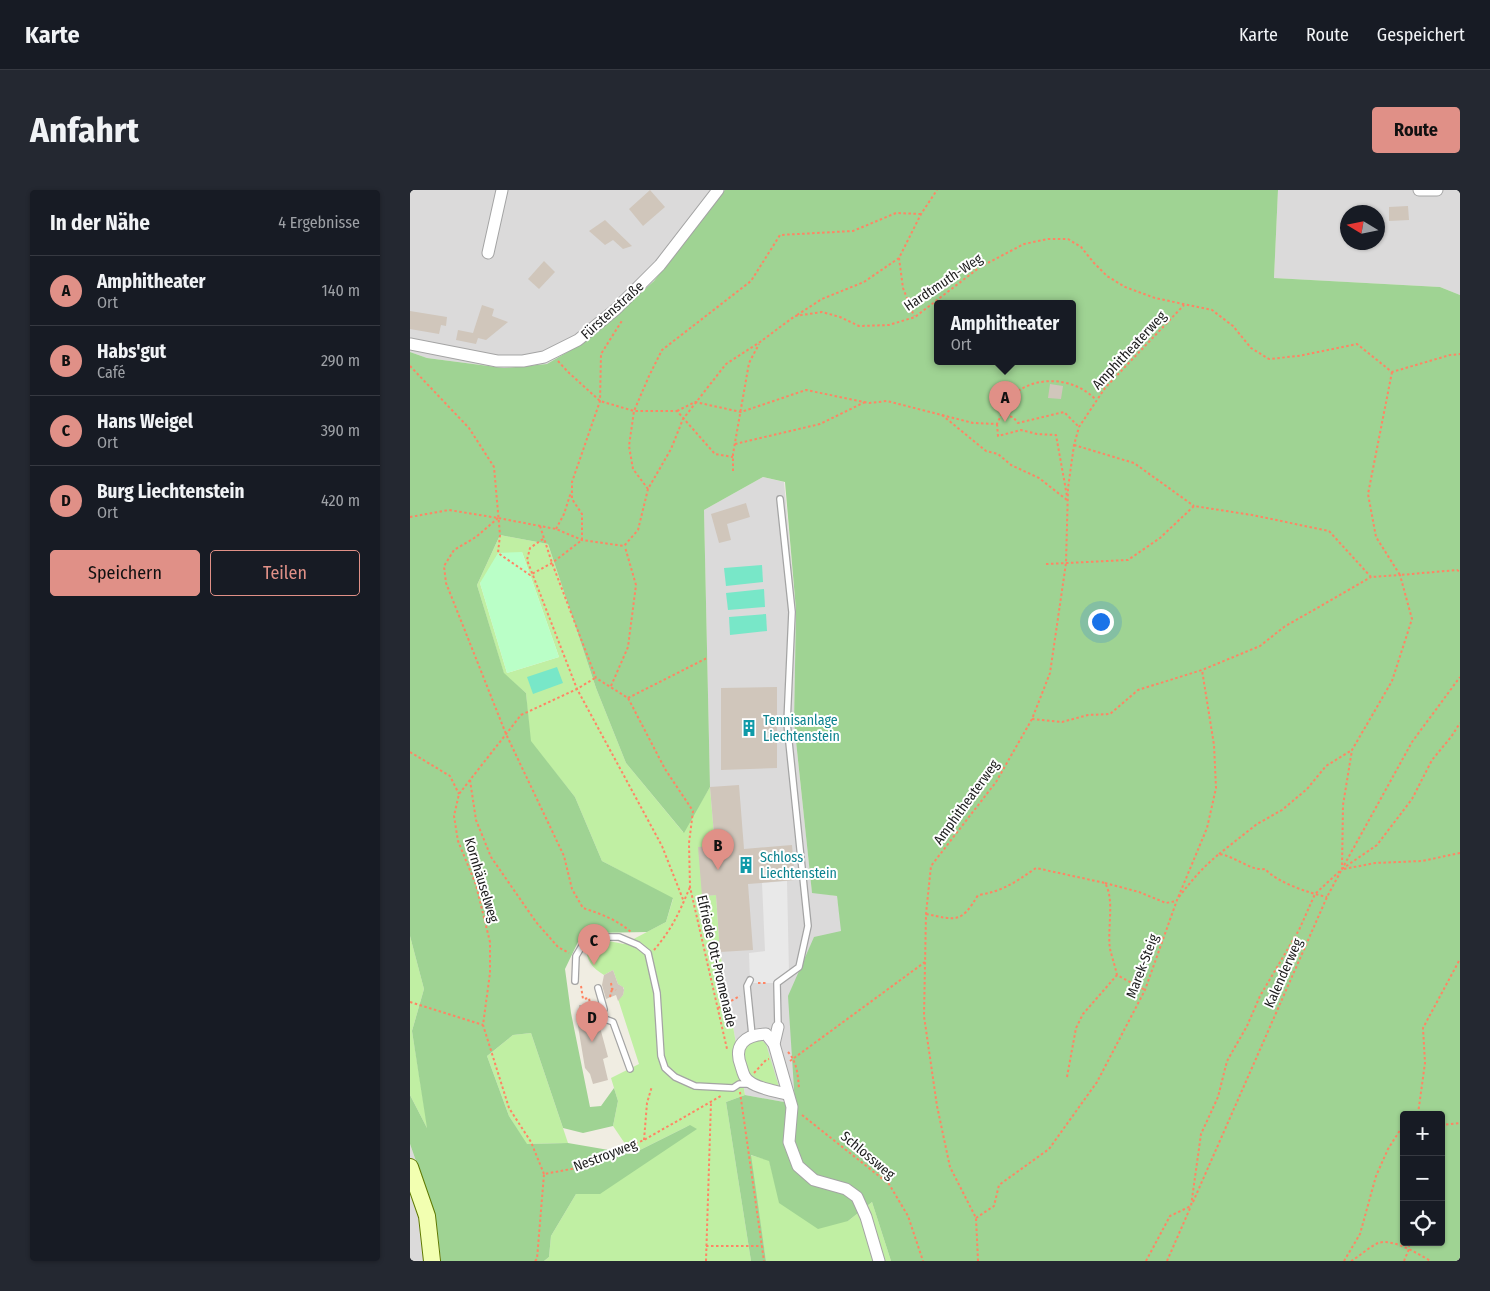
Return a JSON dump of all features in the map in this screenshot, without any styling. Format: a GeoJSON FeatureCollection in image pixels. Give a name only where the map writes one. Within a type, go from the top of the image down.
{"type":"FeatureCollection","features":[{"type":"Feature","properties":{"kind":"main road"},"geometry":{"type":"LineString","coordinates":[[410,1167],[426,1216],[432,1261]]}},
{"type":"Feature","properties":{"kind":"street"},"geometry":{"type":"LineString","coordinates":[[488,253],[502,190]]}},
{"type":"Feature","properties":{"kind":"street","name":"Fürstenstraße"},"geometry":{"type":"LineString","coordinates":[[410,344],[496,362],[523,361],[552,354],[578,340],[615,310],[660,265],[718,190]]}},
{"type":"Feature","properties":{"kind":"street"},"geometry":{"type":"LineString","coordinates":[[1419,190],[1436,190]]}},
{"type":"Feature","properties":{"kind":"street"},"geometry":{"type":"LineString","coordinates":[[774,1044],[778,1027]]}},
{"type":"Feature","properties":{"kind":"street"},"geometry":{"type":"LineString","coordinates":[[788,1094],[746,1082],[737,1056],[740,1046],[752,1035],[766,1034],[774,1044],[792,1108],[789,1142],[798,1166],[814,1180],[846,1189],[857,1197],[866,1218],[879,1261]]}},
{"type":"Feature","properties":{"kind":"lane"},"geometry":{"type":"LineString","coordinates":[[778,1027],[777,984],[799,967],[808,926],[787,723],[792,612],[780,500]]}},
{"type":"Feature","properties":{"kind":"lane"},"geometry":{"type":"LineString","coordinates":[[575,981],[576,956],[585,941],[619,937],[638,945],[648,953],[657,993],[661,1056],[665,1068],[675,1078],[695,1086],[733,1088],[746,1082]]}},
{"type":"Feature","properties":{"kind":"lane"},"geometry":{"type":"LineString","coordinates":[[750,980],[747,986],[752,1035]]}},
{"type":"Feature","properties":{"kind":"lane"},"geometry":{"type":"LineString","coordinates":[[598,988],[604,1009]]}},
{"type":"Feature","properties":{"kind":"lane"},"geometry":{"type":"LineString","coordinates":[[605,1019],[613,1022],[630,1069]]}},
{"type":"Feature","properties":{"kind":"path"},"geometry":{"type":"LineString","coordinates":[[795,316],[822,299],[864,282],[899,258],[920,214],[937,190]]}},
{"type":"Feature","properties":{"kind":"path"},"geometry":{"type":"LineString","coordinates":[[648,489],[633,469],[629,446],[634,411],[662,350],[752,281],[780,235],[853,231],[896,213],[920,214]]}},
{"type":"Feature","properties":{"kind":"path","name":"Hardtmuth-Weg"},"geometry":{"type":"LineString","coordinates":[[937,300],[980,267],[1024,244],[1048,238],[1068,239],[1081,247],[1108,276],[1125,287],[1154,298],[1212,310],[1234,326],[1251,348],[1268,358],[1298,356],[1357,344],[1392,372]]}},
{"type":"Feature","properties":{"kind":"path"},"geometry":{"type":"LineString","coordinates":[[899,258],[903,288],[915,317]]}},
{"type":"Feature","properties":{"kind":"path","name":"Hardtmuth-Weg"},"geometry":{"type":"LineString","coordinates":[[624,546],[638,530],[648,489],[671,449],[683,419],[726,364],[795,316],[822,312],[840,317],[859,326],[888,325],[915,317],[934,302]]}},
{"type":"Feature","properties":{"kind":"path","name":"Amphitheaterweg"},"geometry":{"type":"LineString","coordinates":[[978,1261],[976,1218],[950,1167],[937,1106],[924,1016],[926,914],[931,866],[996,782],[1032,719],[1050,673],[1066,563],[1067,500],[1074,444],[1079,427],[1105,388],[1184,305]]}},
{"type":"Feature","properties":{"kind":"path"},"geometry":{"type":"LineString","coordinates":[[582,540],[582,514],[572,499],[572,482],[600,401],[601,354],[624,316]]}},
{"type":"Feature","properties":{"kind":"path"},"geometry":{"type":"LineString","coordinates":[[733,471],[735,444],[742,412],[749,362],[760,342]]}},
{"type":"Feature","properties":{"kind":"path"},"geometry":{"type":"LineString","coordinates":[[552,354],[568,372],[600,401],[634,411],[677,411],[695,402],[742,412],[806,390],[865,402],[887,400],[973,423],[997,424]]}},
{"type":"Feature","properties":{"kind":"path"},"geometry":{"type":"LineString","coordinates":[[1342,869],[1343,805],[1352,750],[1392,681],[1412,620],[1400,575],[1376,536],[1368,494],[1392,372],[1450,355],[1460,354]]}},
{"type":"Feature","properties":{"kind":"path"},"geometry":{"type":"LineString","coordinates":[[410,367],[468,428],[494,467],[500,535],[498,553],[530,575],[552,563],[582,540]]}},
{"type":"Feature","properties":{"kind":"path"},"geometry":{"type":"LineString","coordinates":[[1067,500],[1056,435],[1037,434],[1021,430],[998,436],[997,424],[1011,399],[1023,388],[1036,382],[1053,380],[1072,384],[1096,401]]}},
{"type":"Feature","properties":{"kind":"path"},"geometry":{"type":"LineString","coordinates":[[735,444],[820,424],[865,402]]}},
{"type":"Feature","properties":{"kind":"path"},"geometry":{"type":"LineString","coordinates":[[677,411],[716,454],[733,458]]}},
{"type":"Feature","properties":{"kind":"path"},"geometry":{"type":"LineString","coordinates":[[1001,415],[1013,417],[1018,423],[1064,412],[1079,427]]}},
{"type":"Feature","properties":{"kind":"path"},"geometry":{"type":"LineString","coordinates":[[942,415],[986,452],[998,454],[1011,465],[1039,478],[1067,500]]}},
{"type":"Feature","properties":{"kind":"path"},"geometry":{"type":"LineString","coordinates":[[1074,444],[1134,463],[1194,506],[1252,515],[1329,531],[1371,577]]}},
{"type":"Feature","properties":{"kind":"path"},"geometry":{"type":"LineString","coordinates":[[556,529],[564,514],[572,489]]}},
{"type":"Feature","properties":{"kind":"path"},"geometry":{"type":"LineString","coordinates":[[1046,564],[1128,560],[1160,538],[1194,506]]}},
{"type":"Feature","properties":{"kind":"path"},"geometry":{"type":"LineString","coordinates":[[410,516],[449,510],[556,529],[582,540],[624,546],[636,585],[628,646],[611,686]]}},
{"type":"Feature","properties":{"kind":"path"},"geometry":{"type":"LineString","coordinates":[[498,518],[476,537],[454,550],[444,566],[446,583],[506,734],[564,856],[572,889],[583,908],[605,915],[624,926],[634,935],[638,945]]}},
{"type":"Feature","properties":{"kind":"path"},"geometry":{"type":"LineString","coordinates":[[540,526],[552,563],[596,678]]}},
{"type":"Feature","properties":{"kind":"path"},"geometry":{"type":"LineString","coordinates":[[544,539],[530,548],[527,560],[532,574],[577,689],[662,846],[684,902]]}},
{"type":"Feature","properties":{"kind":"path"},"geometry":{"type":"LineString","coordinates":[[1032,719],[1062,722],[1088,716],[1110,714],[1138,690],[1202,670],[1260,646],[1284,627],[1371,577],[1457,570],[1460,572]]}},
{"type":"Feature","properties":{"kind":"path"},"geometry":{"type":"LineString","coordinates":[[628,698],[707,658]]}},
{"type":"Feature","properties":{"kind":"path","name":"Marek-Steig"},"geometry":{"type":"LineString","coordinates":[[976,1218],[994,1206],[999,1185],[1048,1149],[1097,1082],[1145,990],[1177,900],[1207,828],[1216,788],[1214,745],[1202,670]]}},
{"type":"Feature","properties":{"kind":"path"},"geometry":{"type":"LineString","coordinates":[[1146,1261],[1170,1216],[1191,1206],[1201,1134],[1218,1097],[1227,1061],[1247,1026],[1260,996],[1299,930],[1315,894],[1342,869],[1412,742],[1460,677]]}},
{"type":"Feature","properties":{"kind":"path","name":"Kornhäuselweg"},"geometry":{"type":"LineString","coordinates":[[544,1174],[531,1142],[509,1108],[483,1025],[490,973],[490,942],[476,884],[458,841],[454,816],[459,794],[521,715],[596,678]]}},
{"type":"Feature","properties":{"kind":"path","name":"Elfriede Ott-Promenade"},"geometry":{"type":"LineString","coordinates":[[596,678],[628,698],[665,769],[693,811],[689,843],[690,887],[728,1054]]}},
{"type":"Feature","properties":{"kind":"path","name":"Kalenderweg"},"geometry":{"type":"LineString","coordinates":[[1167,1261],[1327,897],[1342,869],[1378,845],[1412,799],[1432,760],[1460,723]]}},
{"type":"Feature","properties":{"kind":"path"},"geometry":{"type":"LineString","coordinates":[[926,914],[956,918],[968,912],[978,895],[996,892],[1009,887],[1036,868],[1105,883],[1139,892],[1166,903],[1172,903],[1177,900],[1191,880],[1207,863],[1256,824],[1282,810],[1306,789],[1326,766],[1352,750]]}},
{"type":"Feature","properties":{"kind":"path"},"geometry":{"type":"LineString","coordinates":[[410,752],[450,776],[459,794]]}},
{"type":"Feature","properties":{"kind":"path"},"geometry":{"type":"LineString","coordinates":[[470,780],[476,820],[491,858],[536,922],[558,948],[576,956]]}},
{"type":"Feature","properties":{"kind":"path"},"geometry":{"type":"LineString","coordinates":[[1342,869],[1375,863],[1422,861],[1460,853]]}},
{"type":"Feature","properties":{"kind":"path"},"geometry":{"type":"LineString","coordinates":[[1219,854],[1229,855],[1258,870],[1265,869],[1282,881],[1327,897]]}},
{"type":"Feature","properties":{"kind":"path"},"geometry":{"type":"LineString","coordinates":[[1105,883],[1110,892],[1110,949],[1117,975],[1145,990]]}},
{"type":"Feature","properties":{"kind":"path"},"geometry":{"type":"LineString","coordinates":[[648,953],[654,950],[669,933],[690,887]]}},
{"type":"Feature","properties":{"kind":"path"},"geometry":{"type":"LineString","coordinates":[[1419,1111],[1425,1063],[1423,1028],[1460,959]]}},
{"type":"Feature","properties":{"kind":"path"},"geometry":{"type":"LineString","coordinates":[[764,1261],[746,1082],[766,1060],[772,1059],[780,1066],[794,1059],[925,962]]}},
{"type":"Feature","properties":{"kind":"path"},"geometry":{"type":"LineString","coordinates":[[1068,1077],[1076,1028],[1083,1014],[1117,975]]}},
{"type":"Feature","properties":{"kind":"path"},"geometry":{"type":"LineString","coordinates":[[611,983],[612,989],[616,990]]}},
{"type":"Feature","properties":{"kind":"path"},"geometry":{"type":"LineString","coordinates":[[581,986],[583,999],[589,998],[598,1019]]}},
{"type":"Feature","properties":{"kind":"path"},"geometry":{"type":"LineString","coordinates":[[410,1002],[483,1025]]}},
{"type":"Feature","properties":{"kind":"path"},"geometry":{"type":"LineString","coordinates":[[644,1140],[647,1103],[652,1086]]}},
{"type":"Feature","properties":{"kind":"path","name":"Nestroyweg"},"geometry":{"type":"LineString","coordinates":[[544,1174],[577,1168],[644,1140],[733,1088]]}},
{"type":"Feature","properties":{"kind":"path"},"geometry":{"type":"LineString","coordinates":[[706,1261],[712,1102]]}},
{"type":"Feature","properties":{"kind":"path","name":"Schlossweg"},"geometry":{"type":"LineString","coordinates":[[792,1108],[889,1184],[908,1216],[923,1261]]}},
{"type":"Feature","properties":{"kind":"path"},"geometry":{"type":"LineString","coordinates":[[1445,1125],[1460,1123]]}},
{"type":"Feature","properties":{"kind":"path"},"geometry":{"type":"LineString","coordinates":[[1344,1261],[1360,1234],[1376,1176],[1388,1149],[1400,1130]]}},
{"type":"Feature","properties":{"kind":"path"},"geometry":{"type":"LineString","coordinates":[[535,1261],[537,1259],[544,1174]]}},
{"type":"Feature","properties":{"kind":"path"},"geometry":{"type":"LineString","coordinates":[[1351,1261],[1379,1243],[1391,1243],[1409,1249],[1430,1261]]}},
{"type":"Feature","properties":{"kind":"path"},"geometry":{"type":"LineString","coordinates":[[706,1246],[762,1246]]}},
{"type":"Feature","properties":{"kind":"path"},"geometry":{"type":"LineString","coordinates":[[1404,1261],[1409,1249]]}},
{"type":"Feature","properties":{"kind":"shaded area"},"geometry":{"type":"Polygon","coordinates":[[[410,190],[725,190],[715,199],[654,281],[586,341],[547,364],[504,368],[427,358],[410,352],[410,190]]]}},
{"type":"Feature","properties":{"kind":"shaded area"},"geometry":{"type":"Polygon","coordinates":[[[1278,190],[1460,190],[1460,295],[1440,287],[1274,278],[1278,190]]]}},
{"type":"Feature","properties":{"kind":"shaded area"},"geometry":{"type":"Polygon","coordinates":[[[763,477],[784,482],[796,610],[794,723],[812,892],[837,896],[842,931],[795,1104],[745,1095],[720,952],[716,896],[702,896],[698,847],[715,846],[710,787],[704,510],[763,477]]]}},
{"type":"Feature","properties":{"kind":"shaded area"},"geometry":{"type":"Polygon","coordinates":[[[787,881],[789,973],[777,983],[750,983],[749,953],[765,951],[762,883],[787,881]]]}},
{"type":"Feature","properties":{"kind":"shaded area"},"geometry":{"type":"Polygon","coordinates":[[[410,1144],[428,1195],[437,1229],[441,1261],[410,1261],[410,1144]]]}},
{"type":"Feature","properties":{"kind":"green space"},"geometry":{"type":"Polygon","coordinates":[[[725,190],[1278,190],[1274,278],[1440,287],[1460,295],[1460,1261],[891,1261],[872,1202],[848,1221],[818,1229],[779,1203],[769,1161],[751,1155],[766,1261],[751,1261],[726,1102],[745,1095],[795,1104],[788,996],[814,937],[841,931],[837,896],[812,893],[794,722],[796,610],[785,482],[763,477],[704,510],[710,787],[684,833],[626,763],[596,688],[548,544],[500,535],[477,585],[504,673],[526,693],[531,741],[575,797],[602,861],[673,898],[666,922],[647,932],[593,933],[578,942],[565,969],[571,1013],[590,1107],[601,1106],[614,1088],[618,1101],[613,1126],[583,1133],[563,1128],[531,1033],[513,1035],[487,1056],[509,1116],[527,1144],[568,1143],[632,1154],[690,1125],[697,1129],[600,1194],[576,1194],[551,1236],[549,1257],[544,1261],[441,1261],[437,1229],[428,1195],[410,1144],[410,1095],[427,1128],[412,1031],[424,989],[410,936],[410,352],[427,358],[504,368],[547,364],[586,341],[654,281],[715,199],[725,190]]]}},
{"type":"Feature","properties":{"kind":"green space"},"geometry":{"type":"Polygon","coordinates":[[[500,535],[548,544],[596,688],[626,763],[683,832],[710,787],[715,846],[702,896],[716,895],[720,952],[745,1095],[726,1102],[751,1261],[544,1261],[549,1257],[551,1236],[576,1194],[690,1125],[632,1154],[613,1126],[618,1101],[611,1078],[639,1064],[618,999],[623,995],[624,988],[618,984],[613,970],[604,975],[596,969],[590,963],[586,951],[586,946],[603,940],[624,944],[666,922],[673,899],[602,861],[575,797],[530,741],[526,693],[504,674],[477,585],[500,535]],[[522,552],[480,583],[507,673],[559,657],[522,552]]]}},
{"type":"Feature","properties":{"kind":"green space"},"geometry":{"type":"Polygon","coordinates":[[[522,552],[559,657],[507,673],[480,583],[498,553],[522,552]]]}},
{"type":"Feature","properties":{"kind":"green space"},"geometry":{"type":"Polygon","coordinates":[[[762,565],[763,582],[726,586],[724,568],[762,565]]]}},
{"type":"Feature","properties":{"kind":"green space"},"geometry":{"type":"Polygon","coordinates":[[[764,589],[765,607],[728,610],[726,593],[764,589]]]}},
{"type":"Feature","properties":{"kind":"green space"},"geometry":{"type":"Polygon","coordinates":[[[766,614],[767,631],[730,635],[729,617],[766,614]]]}},
{"type":"Feature","properties":{"kind":"green space"},"geometry":{"type":"Polygon","coordinates":[[[557,667],[563,683],[533,694],[527,677],[557,667]]]}},
{"type":"Feature","properties":{"kind":"green space"},"geometry":{"type":"Polygon","coordinates":[[[410,936],[424,989],[412,1031],[428,1130],[410,1095],[410,936]]]}},
{"type":"Feature","properties":{"kind":"green space"},"geometry":{"type":"Polygon","coordinates":[[[531,1033],[568,1143],[526,1144],[509,1116],[487,1056],[513,1035],[531,1033]]]}},
{"type":"Feature","properties":{"kind":"green space"},"geometry":{"type":"Polygon","coordinates":[[[760,1039],[766,1044],[779,1087],[755,1079],[743,1064],[743,1045],[760,1039]]]}},
{"type":"Feature","properties":{"kind":"green space"},"geometry":{"type":"Polygon","coordinates":[[[750,1155],[769,1160],[780,1203],[848,1221],[872,1202],[891,1261],[766,1261],[750,1155]]]}},
{"type":"Feature","properties":{"kind":"building"},"geometry":{"type":"Polygon","coordinates":[[[650,190],[665,207],[643,226],[629,209],[650,190]]]}},
{"type":"Feature","properties":{"kind":"building"},"geometry":{"type":"Polygon","coordinates":[[[1408,206],[1409,220],[1389,221],[1389,207],[1408,206]]]}},
{"type":"Feature","properties":{"kind":"building"},"geometry":{"type":"Polygon","coordinates":[[[605,220],[632,246],[623,249],[613,240],[605,245],[589,231],[605,220]]]}},
{"type":"Feature","properties":{"kind":"building"},"geometry":{"type":"Polygon","coordinates":[[[544,261],[555,272],[539,289],[528,279],[544,261]]]}},
{"type":"Feature","properties":{"kind":"building"},"geometry":{"type":"Polygon","coordinates":[[[482,305],[494,309],[492,316],[508,322],[486,340],[478,338],[476,344],[456,340],[458,330],[473,333],[482,305]]]}},
{"type":"Feature","properties":{"kind":"building"},"geometry":{"type":"Polygon","coordinates":[[[410,311],[447,317],[446,326],[441,325],[439,334],[410,329],[410,311]]]}},
{"type":"Feature","properties":{"kind":"building"},"geometry":{"type":"Polygon","coordinates":[[[1050,384],[1063,386],[1061,399],[1048,398],[1050,384]]]}},
{"type":"Feature","properties":{"kind":"building"},"geometry":{"type":"Polygon","coordinates":[[[746,503],[750,517],[727,524],[731,540],[719,543],[711,514],[746,503]]]}},
{"type":"Feature","properties":{"kind":"building","name":"Tennisanlage Liechtenstein"},"geometry":{"type":"Polygon","coordinates":[[[777,687],[777,768],[721,770],[721,688],[777,687]]]}},
{"type":"Feature","properties":{"kind":"building","name":"Schloss Liechtenstein"},"geometry":{"type":"Polygon","coordinates":[[[739,785],[744,849],[792,845],[795,880],[748,884],[753,950],[720,952],[716,895],[702,896],[698,847],[715,846],[710,787],[739,785]]]}},
{"type":"Feature","properties":{"kind":"building"},"geometry":{"type":"Polygon","coordinates":[[[613,970],[618,984],[624,990],[623,995],[618,1001],[616,995],[606,999],[602,985],[604,975],[613,970]]]}},
{"type":"Feature","properties":{"kind":"building"},"geometry":{"type":"Polygon","coordinates":[[[579,1005],[591,1005],[595,1020],[598,1020],[608,1057],[603,1059],[608,1080],[593,1084],[590,1074],[585,1068],[576,1014],[580,1014],[579,1005]]]}},
{"type":"Feature","properties":{"kind":"place","name":"Amphitheater"},"geometry":{"type":"Point","coordinates":[1005,422]}},
{"type":"Feature","properties":{"kind":"place","name":"Tennisanlage Liechtenstein"},"geometry":{"type":"Point","coordinates":[749,728]}},
{"type":"Feature","properties":{"kind":"place","name":"Schloss Liechtenstein"},"geometry":{"type":"Point","coordinates":[746,865]}},
{"type":"Feature","properties":{"kind":"place","name":"Habs'gut"},"geometry":{"type":"Point","coordinates":[718,870]}},
{"type":"Feature","properties":{"kind":"place","name":"Hans Weigel"},"geometry":{"type":"Point","coordinates":[594,965]}},
{"type":"Feature","properties":{"kind":"place","name":"Burg Liechtenstein"},"geometry":{"type":"Point","coordinates":[592,1042]}}]}
